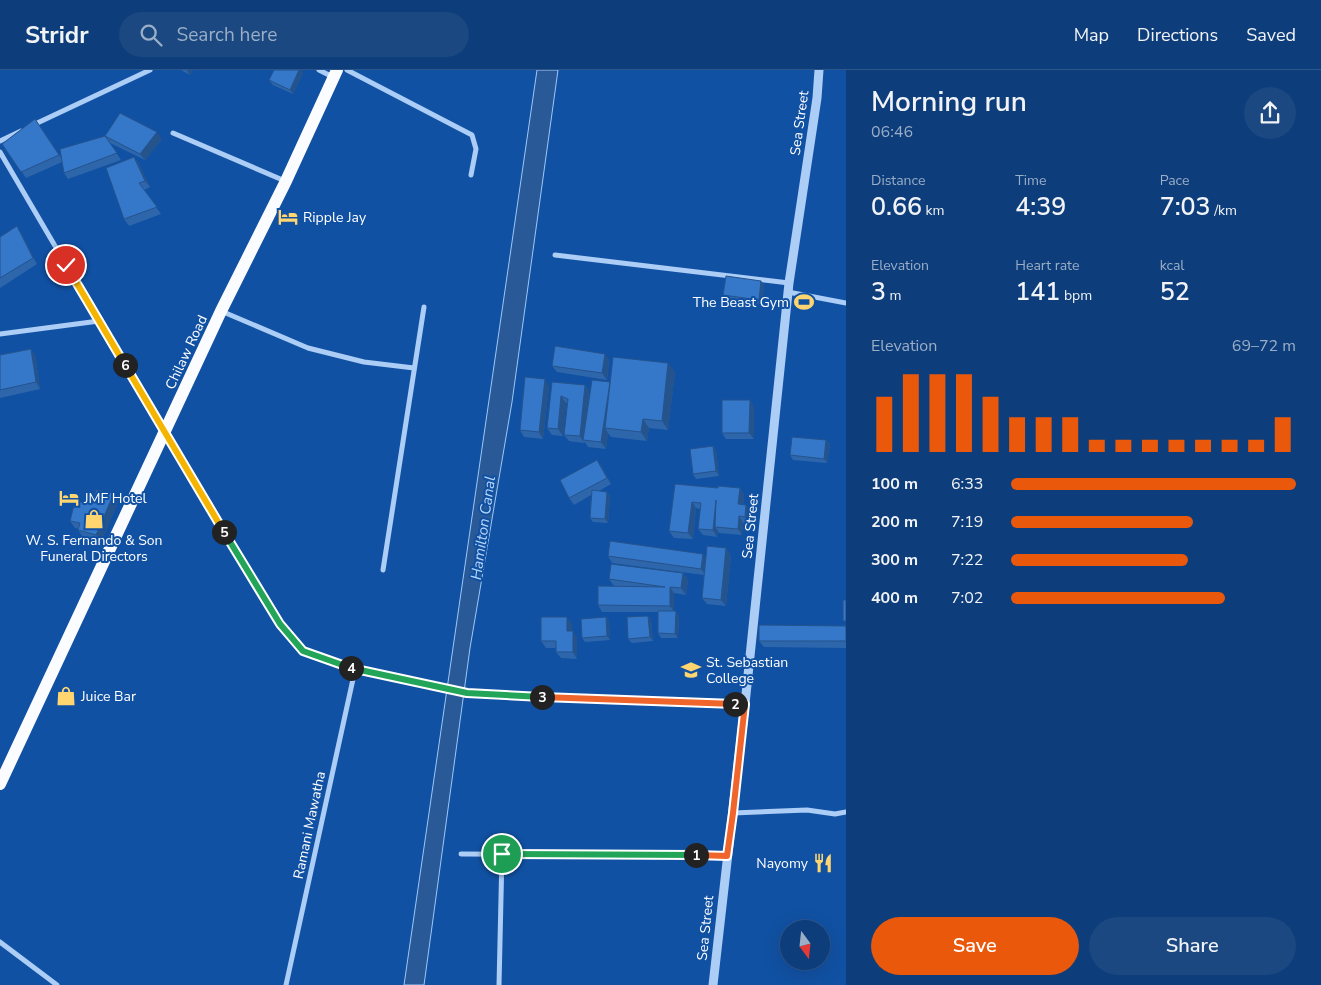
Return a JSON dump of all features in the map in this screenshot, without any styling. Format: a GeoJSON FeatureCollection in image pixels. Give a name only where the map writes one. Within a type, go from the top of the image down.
{"type":"FeatureCollection","features":[{"type":"Feature","properties":{"kind":"main road","name":"Chilaw Road"},"geometry":{"type":"LineString","coordinates":[[1,780],[221,311],[286,181],[335,74]]}},
{"type":"Feature","properties":{"kind":"street"},"geometry":{"type":"LineString","coordinates":[[0,141],[150,70]]}},
{"type":"Feature","properties":{"kind":"street"},"geometry":{"type":"LineString","coordinates":[[319,70],[335,74]]}},
{"type":"Feature","properties":{"kind":"street"},"geometry":{"type":"LineString","coordinates":[[347,70],[472,135],[476,149],[472,175]]}},
{"type":"Feature","properties":{"kind":"street","name":"Sea Street"},"geometry":{"type":"LineString","coordinates":[[713,985],[745,704],[788,288],[817,98],[819,70]]}},
{"type":"Feature","properties":{"kind":"street"},"geometry":{"type":"LineString","coordinates":[[173,133],[286,181]]}},
{"type":"Feature","properties":{"kind":"street"},"geometry":{"type":"LineString","coordinates":[[0,152],[164,432],[280,624],[303,651],[355,670],[467,693],[745,704]]}},
{"type":"Feature","properties":{"kind":"street"},"geometry":{"type":"LineString","coordinates":[[555,255],[788,288],[846,303]]}},
{"type":"Feature","properties":{"kind":"street"},"geometry":{"type":"LineString","coordinates":[[383,570],[424,307]]}},
{"type":"Feature","properties":{"kind":"street"},"geometry":{"type":"LineString","coordinates":[[221,311],[308,348],[364,362],[414,368]]}},
{"type":"Feature","properties":{"kind":"street"},"geometry":{"type":"LineString","coordinates":[[0,334],[100,321]]}},
{"type":"Feature","properties":{"kind":"street","name":"Ramani Mawatha"},"geometry":{"type":"LineString","coordinates":[[286,985],[355,670]]}},
{"type":"Feature","properties":{"kind":"street"},"geometry":{"type":"LineString","coordinates":[[733,813],[806,810],[835,814],[846,812]]}},
{"type":"Feature","properties":{"kind":"street"},"geometry":{"type":"LineString","coordinates":[[460,854],[727,856]]}},
{"type":"Feature","properties":{"kind":"street"},"geometry":{"type":"LineString","coordinates":[[499,985],[502,854]]}},
{"type":"Feature","properties":{"kind":"street"},"geometry":{"type":"LineString","coordinates":[[0,942],[57,985]]}},
{"type":"Feature","properties":{"kind":"water","name":"Hamilton Canal"},"geometry":{"type":"Polygon","coordinates":[[[537,70],[558,70],[512,402],[470,648],[424,985],[404,985],[537,70]]]}},
{"type":"Feature","properties":{"kind":"building"},"geometry":{"type":"Polygon","coordinates":[[[274,70],[299,70],[290,90],[269,80],[274,70]]]}},
{"type":"Feature","properties":{"kind":"building"},"geometry":{"type":"Polygon","coordinates":[[[120,113],[157,132],[140,154],[105,136],[120,113]]]}},
{"type":"Feature","properties":{"kind":"building"},"geometry":{"type":"Polygon","coordinates":[[[35,119],[59,155],[21,172],[2,144],[35,119]]]}},
{"type":"Feature","properties":{"kind":"building"},"geometry":{"type":"Polygon","coordinates":[[[105,136],[117,153],[64,173],[60,149],[105,136]]]}},
{"type":"Feature","properties":{"kind":"building"},"geometry":{"type":"Polygon","coordinates":[[[134,157],[145,181],[139,183],[157,207],[124,219],[106,168],[134,157]]]}},
{"type":"Feature","properties":{"kind":"building"},"geometry":{"type":"Polygon","coordinates":[[[17,226],[33,258],[0,278],[0,237],[17,226]]]}},
{"type":"Feature","properties":{"kind":"building"},"geometry":{"type":"Polygon","coordinates":[[[726,276],[761,281],[759,300],[723,295],[726,276]]]}},
{"type":"Feature","properties":{"kind":"building"},"geometry":{"type":"Polygon","coordinates":[[[555,346],[605,354],[602,373],[552,366],[555,346]]]}},
{"type":"Feature","properties":{"kind":"building"},"geometry":{"type":"Polygon","coordinates":[[[31,349],[36,382],[0,390],[0,355],[31,349]]]}},
{"type":"Feature","properties":{"kind":"building"},"geometry":{"type":"Polygon","coordinates":[[[613,357],[668,363],[662,421],[643,419],[641,432],[605,428],[613,357]]]}},
{"type":"Feature","properties":{"kind":"building"},"geometry":{"type":"Polygon","coordinates":[[[525,377],[545,379],[539,432],[520,430],[525,377]]]}},
{"type":"Feature","properties":{"kind":"building"},"geometry":{"type":"Polygon","coordinates":[[[592,380],[610,382],[601,442],[583,440],[592,380]]]}},
{"type":"Feature","properties":{"kind":"building"},"geometry":{"type":"Polygon","coordinates":[[[552,382],[585,385],[580,436],[564,435],[568,399],[561,396],[558,429],[547,428],[552,382]]]}},
{"type":"Feature","properties":{"kind":"building"},"geometry":{"type":"Polygon","coordinates":[[[722,400],[750,400],[749,433],[722,433],[722,400]]]}},
{"type":"Feature","properties":{"kind":"building"},"geometry":{"type":"Polygon","coordinates":[[[792,437],[826,440],[824,459],[790,455],[792,437]]]}},
{"type":"Feature","properties":{"kind":"building"},"geometry":{"type":"Polygon","coordinates":[[[713,446],[716,471],[693,474],[690,449],[713,446]]]}},
{"type":"Feature","properties":{"kind":"building"},"geometry":{"type":"Polygon","coordinates":[[[597,460],[607,478],[569,498],[560,480],[597,460]]]}},
{"type":"Feature","properties":{"kind":"building"},"geometry":{"type":"Polygon","coordinates":[[[675,484],[740,488],[738,504],[746,505],[745,517],[739,516],[738,529],[715,527],[716,500],[713,530],[698,529],[701,503],[692,502],[688,533],[669,531],[675,484]]]}},
{"type":"Feature","properties":{"kind":"building","name":"W. S. Fernando & Son Funeral Directors"},"geometry":{"type":"Polygon","coordinates":[[[96,490],[114,493],[96,535],[78,530],[80,523],[70,521],[75,501],[92,504],[96,490]]]}},
{"type":"Feature","properties":{"kind":"building"},"geometry":{"type":"Polygon","coordinates":[[[592,490],[607,492],[605,519],[590,518],[592,490]]]}},
{"type":"Feature","properties":{"kind":"building"},"geometry":{"type":"Polygon","coordinates":[[[610,541],[703,554],[701,569],[608,556],[610,541]]]}},
{"type":"Feature","properties":{"kind":"building"},"geometry":{"type":"Polygon","coordinates":[[[707,546],[726,548],[721,600],[702,598],[707,546]]]}},
{"type":"Feature","properties":{"kind":"building"},"geometry":{"type":"Polygon","coordinates":[[[611,564],[683,573],[681,588],[670,587],[670,606],[598,605],[598,586],[665,587],[609,579],[611,564]]]}},
{"type":"Feature","properties":{"kind":"building"},"geometry":{"type":"Polygon","coordinates":[[[843,600],[846,600],[846,621],[843,621],[843,600]]]}},
{"type":"Feature","properties":{"kind":"building"},"geometry":{"type":"Polygon","coordinates":[[[658,611],[676,611],[675,634],[658,633],[658,611]]]}},
{"type":"Feature","properties":{"kind":"building"},"geometry":{"type":"Polygon","coordinates":[[[648,616],[650,637],[628,639],[627,617],[648,616]]]}},
{"type":"Feature","properties":{"kind":"building"},"geometry":{"type":"Polygon","coordinates":[[[541,617],[567,617],[567,631],[573,631],[573,652],[556,652],[556,641],[541,641],[541,617]]]}},
{"type":"Feature","properties":{"kind":"building"},"geometry":{"type":"Polygon","coordinates":[[[606,617],[607,636],[582,638],[581,619],[606,617]]]}},
{"type":"Feature","properties":{"kind":"building"},"geometry":{"type":"Polygon","coordinates":[[[759,625],[846,626],[846,641],[759,641],[759,625]]]}},
{"type":"Feature","properties":{"kind":"place","name":"Ripple Jay"},"geometry":{"type":"Point","coordinates":[288,217]}},
{"type":"Feature","properties":{"kind":"place","name":"The Beast Gym"},"geometry":{"type":"Point","coordinates":[804,302]}},
{"type":"Feature","properties":{"kind":"place","name":"JMF Hotel"},"geometry":{"type":"Point","coordinates":[69,498]}},
{"type":"Feature","properties":{"kind":"place","name":"W. S. Fernando & Son Funeral Directors"},"geometry":{"type":"Point","coordinates":[94,519]}},
{"type":"Feature","properties":{"kind":"place","name":"St. Sebastian College"},"geometry":{"type":"Point","coordinates":[691,670]}},
{"type":"Feature","properties":{"kind":"place","name":"Juice Bar"},"geometry":{"type":"Point","coordinates":[66,696]}},
{"type":"Feature","properties":{"kind":"place","name":"Nayomy"},"geometry":{"type":"Point","coordinates":[823,863]}},
{"type":"Feature","properties":{"kind":"route"},"geometry":{"type":"LineString","coordinates":[[66,265],[280,624],[303,651],[355,670],[467,693],[745,704],[727,856],[502,854]]}}]}
